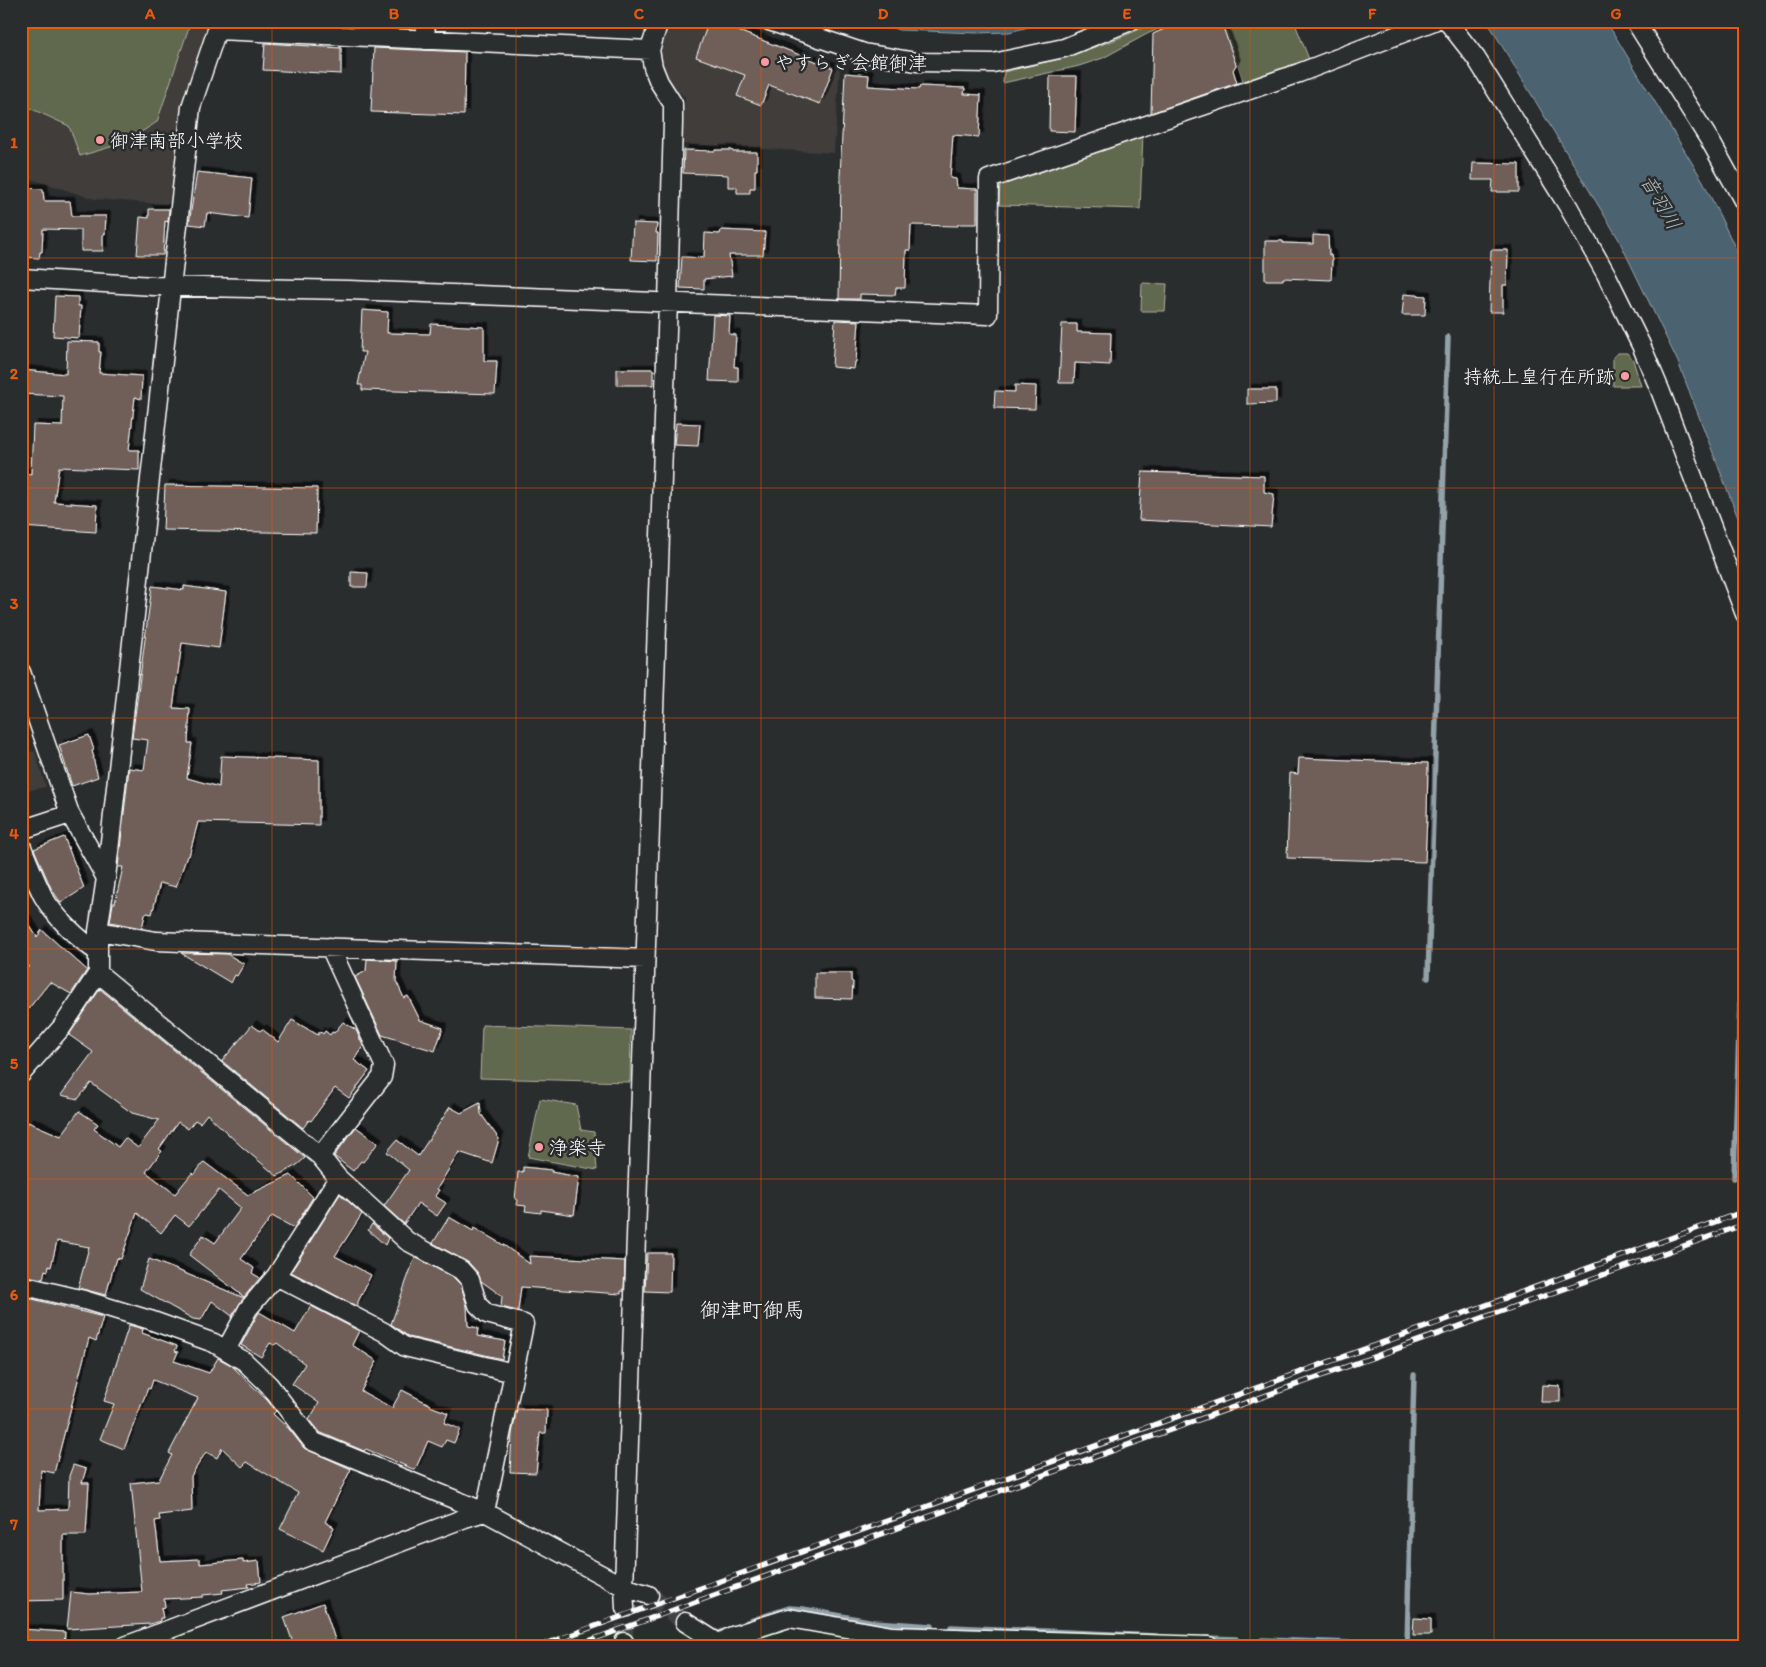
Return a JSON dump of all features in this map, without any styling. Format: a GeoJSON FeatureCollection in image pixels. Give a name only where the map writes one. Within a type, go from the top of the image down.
{"type":"FeatureCollection","features":[{"type":"Feature","properties":{"kind":"street"},"geometry":{"type":"LineString","coordinates":[[425,40],[426,21]]}},
{"type":"Feature","properties":{"kind":"street"},"geometry":{"type":"LineString","coordinates":[[625,1608],[624,1587],[668,302],[673,104],[659,82],[653,67],[650,50],[659,21]]}},
{"type":"Feature","properties":{"kind":"street"},"geometry":{"type":"LineString","coordinates":[[769,21],[864,53],[916,62],[993,63],[1064,48],[1131,21]]}},
{"type":"Feature","properties":{"kind":"street"},"geometry":{"type":"LineString","coordinates":[[21,278],[171,286],[349,290],[988,315],[989,179],[1299,73],[1434,21]]}},
{"type":"Feature","properties":{"kind":"street"},"geometry":{"type":"LineString","coordinates":[[1447,21],[1476,58],[1568,206],[1606,274],[1641,345],[1660,390],[1745,614]]}},
{"type":"Feature","properties":{"kind":"street"},"geometry":{"type":"LineString","coordinates":[[1635,21],[1712,144],[1745,204]]}},
{"type":"Feature","properties":{"kind":"street"},"geometry":{"type":"LineString","coordinates":[[21,1074],[62,1027],[98,973],[98,931],[106,878],[192,107],[218,26],[425,40],[650,50]]}},
{"type":"Feature","properties":{"kind":"street"},"geometry":{"type":"LineString","coordinates":[[21,672],[70,814],[106,878]]}},
{"type":"Feature","properties":{"kind":"street"},"geometry":{"type":"LineString","coordinates":[[21,830],[70,814]]}},
{"type":"Feature","properties":{"kind":"street"},"geometry":{"type":"LineString","coordinates":[[21,845],[44,898],[60,919],[86,944],[98,952]]}},
{"type":"Feature","properties":{"kind":"street"},"geometry":{"type":"LineString","coordinates":[[98,931],[156,941],[645,959]]}},
{"type":"Feature","properties":{"kind":"street"},"geometry":{"type":"LineString","coordinates":[[320,1156],[382,1077],[384,1065],[330,947]]}},
{"type":"Feature","properties":{"kind":"street"},"geometry":{"type":"LineString","coordinates":[[98,973],[320,1156],[338,1178],[407,1241],[461,1270],[470,1280],[478,1305],[487,1314],[524,1324],[485,1512]]}},
{"type":"Feature","properties":{"kind":"street"},"geometry":{"type":"LineString","coordinates":[[226,1350],[248,1309],[276,1276],[338,1178]]}},
{"type":"Feature","properties":{"kind":"street"},"geometry":{"type":"LineString","coordinates":[[276,1276],[384,1332],[405,1347],[514,1373]]}},
{"type":"Feature","properties":{"kind":"street"},"geometry":{"type":"LineString","coordinates":[[21,1285],[84,1300],[150,1320],[214,1343],[244,1360],[269,1385],[312,1441],[485,1512],[624,1587],[650,1595]]}},
{"type":"Feature","properties":{"kind":"street"},"geometry":{"type":"LineString","coordinates":[[125,1646],[485,1512]]}},
{"type":"Feature","properties":{"kind":"street"},"geometry":{"type":"LineString","coordinates":[[685,1622],[721,1645],[732,1636],[790,1618],[891,1641],[1209,1646]]}},
{"type":"Feature","properties":{"kind":"shaded area","name":"御津南部小学校"},"geometry":{"type":"Polygon","coordinates":[[[21,21],[213,21],[172,205],[94,199],[21,176],[21,21]]]}},
{"type":"Feature","properties":{"kind":"shaded area"},"geometry":{"type":"Polygon","coordinates":[[[667,21],[730,21],[840,67],[834,153],[682,144],[685,97],[668,84],[657,58],[667,21]]]}},
{"type":"Feature","properties":{"kind":"shaded area"},"geometry":{"type":"Polygon","coordinates":[[[35,751],[46,787],[21,792],[21,754],[35,751]]]}},
{"type":"Feature","properties":{"kind":"green space"},"geometry":{"type":"Polygon","coordinates":[[[21,21],[191,21],[157,122],[124,143],[80,156],[69,126],[21,104],[21,21]]]}},
{"type":"Feature","properties":{"kind":"green space"},"geometry":{"type":"Polygon","coordinates":[[[1159,21],[1176,21],[1147,34],[1103,58],[1079,66],[1003,83],[1004,72],[1066,57],[1112,41],[1159,21]]]}},
{"type":"Feature","properties":{"kind":"green space"},"geometry":{"type":"Polygon","coordinates":[[[1223,21],[1294,21],[1310,62],[1245,87],[1223,21]]]}},
{"type":"Feature","properties":{"kind":"green space"},"geometry":{"type":"Polygon","coordinates":[[[1143,132],[1140,209],[999,205],[1000,183],[1143,132]]]}},
{"type":"Feature","properties":{"kind":"green space"},"geometry":{"type":"Polygon","coordinates":[[[1142,283],[1167,284],[1165,311],[1141,311],[1142,283]]]}},
{"type":"Feature","properties":{"kind":"green space"},"geometry":{"type":"Polygon","coordinates":[[[1618,353],[1627,353],[1633,360],[1641,386],[1613,386],[1613,357],[1618,353]]]}},
{"type":"Feature","properties":{"kind":"green space"},"geometry":{"type":"Polygon","coordinates":[[[482,1025],[631,1030],[630,1082],[480,1078],[482,1025]]]}},
{"type":"Feature","properties":{"kind":"green space"},"geometry":{"type":"Polygon","coordinates":[[[540,1099],[576,1105],[581,1130],[594,1132],[597,1170],[528,1157],[540,1099]]]}},
{"type":"Feature","properties":{"kind":"water"},"geometry":{"type":"Polygon","coordinates":[[[871,21],[1052,21],[1009,32],[976,33],[899,30],[871,21]]]}},
{"type":"Feature","properties":{"kind":"water","name":"音羽川"},"geometry":{"type":"Polygon","coordinates":[[[1487,21],[1606,21],[1703,181],[1745,268],[1745,536],[1678,362],[1618,238],[1487,21]]]}},
{"type":"Feature","properties":{"kind":"building","name":"やすらぎ会館御津"},"geometry":{"type":"Polygon","coordinates":[[[709,21],[833,68],[820,104],[769,85],[761,105],[737,96],[745,75],[696,57],[709,21]]]}},
{"type":"Feature","properties":{"kind":"building"},"geometry":{"type":"Polygon","coordinates":[[[1182,21],[1221,21],[1236,65],[1233,70],[1237,83],[1151,113],[1153,34],[1182,21]]]}},
{"type":"Feature","properties":{"kind":"building"},"geometry":{"type":"Polygon","coordinates":[[[265,43],[341,48],[341,74],[263,70],[265,43]]]}},
{"type":"Feature","properties":{"kind":"building"},"geometry":{"type":"Polygon","coordinates":[[[374,48],[465,52],[464,115],[371,112],[374,48]]]}},
{"type":"Feature","properties":{"kind":"building"},"geometry":{"type":"Polygon","coordinates":[[[845,73],[869,75],[868,86],[919,89],[920,86],[965,88],[964,94],[981,95],[979,137],[953,135],[950,178],[956,179],[957,188],[977,189],[977,224],[958,224],[958,226],[911,225],[910,250],[906,250],[905,288],[896,288],[895,295],[860,294],[860,299],[839,299],[840,177],[845,73]]]}},
{"type":"Feature","properties":{"kind":"building"},"geometry":{"type":"Polygon","coordinates":[[[1050,76],[1077,76],[1075,132],[1049,131],[1050,76]]]}},
{"type":"Feature","properties":{"kind":"building"},"geometry":{"type":"Polygon","coordinates":[[[684,150],[757,152],[755,188],[750,188],[750,193],[737,193],[737,187],[728,187],[728,175],[683,173],[684,150]]]}},
{"type":"Feature","properties":{"kind":"building"},"geometry":{"type":"Polygon","coordinates":[[[1473,163],[1519,164],[1519,192],[1492,192],[1493,180],[1472,180],[1473,163]]]}},
{"type":"Feature","properties":{"kind":"building"},"geometry":{"type":"Polygon","coordinates":[[[197,172],[252,178],[248,218],[207,213],[205,226],[189,224],[197,172]]]}},
{"type":"Feature","properties":{"kind":"building"},"geometry":{"type":"Polygon","coordinates":[[[21,188],[43,189],[44,201],[70,201],[72,216],[106,216],[103,251],[81,251],[81,230],[43,229],[42,252],[40,252],[39,258],[21,257],[21,188]]]}},
{"type":"Feature","properties":{"kind":"building"},"geometry":{"type":"Polygon","coordinates":[[[149,209],[169,209],[168,222],[165,221],[163,255],[137,255],[140,217],[149,218],[149,209]]]}},
{"type":"Feature","properties":{"kind":"building"},"geometry":{"type":"Polygon","coordinates":[[[633,223],[657,224],[657,261],[631,260],[633,223]]]}},
{"type":"Feature","properties":{"kind":"building"},"geometry":{"type":"Polygon","coordinates":[[[721,230],[765,232],[763,255],[729,255],[732,276],[704,279],[704,289],[680,288],[682,257],[704,258],[705,233],[720,234],[721,230]]]}},
{"type":"Feature","properties":{"kind":"building"},"geometry":{"type":"Polygon","coordinates":[[[1313,235],[1328,236],[1329,255],[1331,255],[1332,261],[1331,280],[1283,278],[1283,280],[1265,280],[1265,241],[1313,244],[1313,235]]]}},
{"type":"Feature","properties":{"kind":"building"},"geometry":{"type":"Polygon","coordinates":[[[1491,250],[1508,250],[1507,285],[1503,285],[1503,312],[1489,312],[1491,250]]]}},
{"type":"Feature","properties":{"kind":"building"},"geometry":{"type":"Polygon","coordinates":[[[1404,294],[1426,296],[1425,315],[1402,315],[1404,294]]]}},
{"type":"Feature","properties":{"kind":"building"},"geometry":{"type":"Polygon","coordinates":[[[55,296],[78,297],[78,306],[81,306],[79,338],[53,336],[55,296]]]}},
{"type":"Feature","properties":{"kind":"building"},"geometry":{"type":"Polygon","coordinates":[[[362,310],[388,312],[387,333],[430,334],[431,324],[484,327],[484,361],[497,361],[495,394],[362,390],[362,385],[358,385],[365,352],[360,352],[362,310]]]}},
{"type":"Feature","properties":{"kind":"building"},"geometry":{"type":"Polygon","coordinates":[[[713,315],[730,316],[729,334],[736,335],[734,367],[738,367],[738,382],[709,381],[713,315]]]}},
{"type":"Feature","properties":{"kind":"building"},"geometry":{"type":"Polygon","coordinates":[[[835,320],[859,321],[854,369],[832,367],[835,320]]]}},
{"type":"Feature","properties":{"kind":"building"},"geometry":{"type":"Polygon","coordinates":[[[1062,324],[1077,324],[1077,332],[1111,333],[1110,365],[1075,363],[1074,383],[1059,383],[1062,324]]]}},
{"type":"Feature","properties":{"kind":"building"},"geometry":{"type":"Polygon","coordinates":[[[67,341],[99,342],[99,352],[101,352],[99,373],[142,376],[141,399],[135,397],[129,450],[139,450],[139,470],[59,467],[54,502],[97,505],[96,532],[21,527],[21,473],[31,474],[33,425],[62,426],[63,396],[21,394],[21,370],[66,374],[67,341]]]}},
{"type":"Feature","properties":{"kind":"building"},"geometry":{"type":"Polygon","coordinates":[[[617,369],[653,369],[653,385],[617,385],[617,369]]]}},
{"type":"Feature","properties":{"kind":"building"},"geometry":{"type":"Polygon","coordinates":[[[1015,385],[1036,386],[1035,409],[994,408],[995,391],[1015,392],[1015,385]]]}},
{"type":"Feature","properties":{"kind":"building"},"geometry":{"type":"Polygon","coordinates":[[[1247,389],[1276,389],[1276,403],[1247,404],[1247,389]]]}},
{"type":"Feature","properties":{"kind":"building"},"geometry":{"type":"Polygon","coordinates":[[[676,423],[700,424],[698,446],[674,445],[676,423]]]}},
{"type":"Feature","properties":{"kind":"building"},"geometry":{"type":"Polygon","coordinates":[[[1142,472],[1264,476],[1264,492],[1274,494],[1271,527],[1139,520],[1142,472]]]}},
{"type":"Feature","properties":{"kind":"building"},"geometry":{"type":"Polygon","coordinates":[[[165,485],[317,488],[316,533],[163,530],[165,485]]]}},
{"type":"Feature","properties":{"kind":"building"},"geometry":{"type":"Polygon","coordinates":[[[351,572],[368,573],[367,587],[351,587],[351,572]]]}},
{"type":"Feature","properties":{"kind":"building"},"geometry":{"type":"Polygon","coordinates":[[[152,586],[184,590],[184,586],[226,592],[219,648],[182,643],[173,708],[190,709],[188,743],[192,743],[187,778],[219,787],[221,756],[319,760],[319,825],[198,822],[189,856],[187,856],[176,887],[160,883],[152,914],[147,913],[145,915],[142,928],[110,922],[123,867],[118,867],[129,768],[144,770],[148,740],[132,738],[152,586]]]}},
{"type":"Feature","properties":{"kind":"building"},"geometry":{"type":"Polygon","coordinates":[[[89,735],[94,750],[92,751],[93,758],[98,777],[72,786],[59,745],[89,735]]]}},
{"type":"Feature","properties":{"kind":"building"},"geometry":{"type":"Polygon","coordinates":[[[1299,758],[1428,763],[1425,862],[1287,858],[1290,773],[1298,774],[1299,758]]]}},
{"type":"Feature","properties":{"kind":"building"},"geometry":{"type":"Polygon","coordinates":[[[64,837],[84,888],[61,903],[51,888],[34,849],[64,837]]]}},
{"type":"Feature","properties":{"kind":"building"},"geometry":{"type":"Polygon","coordinates":[[[21,912],[37,937],[42,930],[87,970],[71,994],[50,982],[21,1018],[21,975],[29,966],[21,960],[21,912]]]}},
{"type":"Feature","properties":{"kind":"building"},"geometry":{"type":"Polygon","coordinates":[[[181,953],[227,954],[244,964],[231,983],[181,953]]]}},
{"type":"Feature","properties":{"kind":"building"},"geometry":{"type":"Polygon","coordinates":[[[367,959],[397,961],[396,981],[404,998],[408,996],[420,1020],[443,1028],[435,1051],[382,1035],[355,977],[366,971],[367,959]]]}},
{"type":"Feature","properties":{"kind":"building"},"geometry":{"type":"Polygon","coordinates":[[[815,973],[851,973],[851,981],[853,982],[852,999],[815,998],[815,973]]]}},
{"type":"Feature","properties":{"kind":"building"},"geometry":{"type":"Polygon","coordinates":[[[100,989],[305,1158],[297,1165],[277,1176],[207,1114],[200,1123],[195,1120],[188,1129],[178,1122],[159,1149],[162,1151],[146,1172],[175,1194],[192,1173],[194,1175],[204,1162],[248,1195],[291,1175],[313,1197],[294,1228],[272,1216],[241,1259],[254,1268],[252,1273],[260,1278],[244,1297],[189,1255],[203,1235],[215,1243],[241,1208],[219,1190],[189,1226],[175,1215],[161,1233],[137,1213],[121,1259],[117,1258],[114,1265],[106,1295],[78,1288],[89,1247],[57,1241],[51,1267],[49,1266],[48,1271],[45,1270],[43,1279],[21,1275],[21,1151],[26,1141],[21,1139],[28,1122],[61,1136],[79,1111],[98,1124],[94,1129],[118,1147],[125,1138],[138,1148],[159,1120],[132,1113],[91,1083],[78,1099],[61,1095],[93,1052],[69,1035],[100,989]]]}},
{"type":"Feature","properties":{"kind":"building"},"geometry":{"type":"Polygon","coordinates":[[[292,1020],[318,1035],[320,1031],[323,1034],[325,1031],[330,1035],[332,1032],[334,1033],[343,1022],[356,1030],[363,1046],[354,1060],[369,1071],[349,1098],[335,1088],[311,1121],[309,1120],[303,1128],[222,1061],[252,1025],[260,1031],[262,1029],[278,1042],[292,1020]]]}},
{"type":"Feature","properties":{"kind":"building"},"geometry":{"type":"Polygon","coordinates":[[[480,1103],[481,1114],[499,1139],[492,1163],[459,1152],[437,1189],[439,1190],[435,1196],[446,1203],[437,1216],[418,1203],[404,1224],[384,1206],[409,1170],[387,1152],[397,1140],[418,1156],[450,1107],[461,1113],[480,1103]]]}},
{"type":"Feature","properties":{"kind":"building"},"geometry":{"type":"Polygon","coordinates":[[[356,1127],[378,1143],[353,1171],[334,1156],[356,1127]]]}},
{"type":"Feature","properties":{"kind":"building"},"geometry":{"type":"Polygon","coordinates":[[[523,1167],[552,1170],[551,1172],[579,1177],[574,1215],[541,1210],[541,1213],[525,1211],[526,1206],[517,1205],[518,1200],[515,1199],[518,1172],[523,1172],[523,1167]]]}},
{"type":"Feature","properties":{"kind":"building"},"geometry":{"type":"Polygon","coordinates":[[[340,1194],[362,1214],[335,1256],[371,1275],[356,1306],[291,1272],[340,1194]]]}},
{"type":"Feature","properties":{"kind":"building"},"geometry":{"type":"Polygon","coordinates":[[[449,1217],[473,1231],[474,1228],[505,1246],[530,1264],[529,1256],[625,1261],[624,1291],[621,1291],[621,1294],[521,1287],[518,1311],[501,1307],[502,1296],[481,1281],[478,1273],[469,1263],[433,1243],[449,1217]]]}},
{"type":"Feature","properties":{"kind":"building"},"geometry":{"type":"Polygon","coordinates":[[[372,1224],[388,1238],[385,1245],[368,1230],[372,1224]]]}},
{"type":"Feature","properties":{"kind":"building"},"geometry":{"type":"Polygon","coordinates":[[[647,1253],[671,1253],[670,1292],[645,1291],[647,1253]]]}},
{"type":"Feature","properties":{"kind":"building"},"geometry":{"type":"Polygon","coordinates":[[[415,1257],[454,1278],[461,1285],[467,1306],[468,1326],[478,1328],[477,1336],[505,1341],[502,1359],[409,1337],[391,1324],[415,1257]]]}},
{"type":"Feature","properties":{"kind":"building"},"geometry":{"type":"Polygon","coordinates":[[[149,1259],[244,1298],[232,1316],[212,1301],[201,1320],[193,1319],[140,1289],[149,1259]]]}},
{"type":"Feature","properties":{"kind":"building"},"geometry":{"type":"Polygon","coordinates":[[[21,1296],[103,1317],[96,1341],[89,1338],[54,1473],[41,1470],[39,1510],[68,1509],[69,1476],[73,1465],[86,1469],[82,1483],[89,1483],[86,1535],[63,1535],[63,1600],[21,1601],[21,1296]]]}},
{"type":"Feature","properties":{"kind":"building"},"geometry":{"type":"Polygon","coordinates":[[[311,1306],[359,1331],[352,1345],[377,1361],[361,1391],[392,1408],[402,1390],[430,1406],[448,1413],[444,1423],[460,1429],[454,1443],[446,1440],[442,1447],[428,1441],[415,1470],[319,1432],[309,1420],[319,1403],[292,1384],[305,1364],[277,1343],[274,1345],[270,1343],[261,1357],[241,1345],[259,1312],[295,1333],[311,1306]]]}},
{"type":"Feature","properties":{"kind":"building"},"geometry":{"type":"Polygon","coordinates":[[[129,1325],[143,1329],[142,1333],[177,1346],[175,1351],[178,1352],[174,1361],[209,1373],[218,1358],[231,1365],[267,1400],[276,1411],[273,1414],[289,1429],[304,1448],[351,1469],[325,1522],[334,1527],[323,1550],[280,1529],[298,1493],[247,1462],[242,1467],[222,1448],[217,1458],[206,1452],[191,1476],[192,1511],[159,1515],[160,1520],[155,1521],[160,1561],[200,1559],[200,1564],[243,1560],[243,1563],[259,1561],[261,1582],[248,1584],[249,1587],[222,1590],[223,1593],[203,1595],[203,1597],[164,1599],[165,1607],[161,1608],[163,1618],[150,1624],[67,1629],[71,1592],[89,1594],[142,1592],[131,1483],[159,1480],[172,1455],[169,1453],[198,1398],[153,1380],[150,1389],[148,1388],[124,1449],[100,1439],[114,1404],[104,1401],[129,1325]]]}},
{"type":"Feature","properties":{"kind":"building"},"geometry":{"type":"Polygon","coordinates":[[[1542,1385],[1560,1386],[1560,1402],[1541,1402],[1542,1385]]]}},
{"type":"Feature","properties":{"kind":"building"},"geometry":{"type":"Polygon","coordinates":[[[517,1409],[547,1410],[546,1433],[540,1433],[536,1473],[510,1472],[512,1434],[517,1409]]]}},
{"type":"Feature","properties":{"kind":"building"},"geometry":{"type":"Polygon","coordinates":[[[323,1603],[337,1646],[294,1646],[284,1617],[323,1603]]]}},
{"type":"Feature","properties":{"kind":"building"},"geometry":{"type":"Polygon","coordinates":[[[1414,1618],[1431,1619],[1431,1635],[1413,1635],[1414,1618]]]}},
{"type":"Feature","properties":{"kind":"building"},"geometry":{"type":"Polygon","coordinates":[[[21,1629],[65,1632],[64,1646],[21,1646],[21,1629]]]}},
{"type":"Feature","properties":{"kind":"waterway"},"geometry":{"type":"LineString","coordinates":[[1428,978],[1448,337]]}},
{"type":"Feature","properties":{"kind":"waterway"},"geometry":{"type":"LineString","coordinates":[[1742,986],[1745,883]]}},
{"type":"Feature","properties":{"kind":"waterway"},"geometry":{"type":"LineString","coordinates":[[1734,1178],[1740,1003]]}},
{"type":"Feature","properties":{"kind":"waterway"},"geometry":{"type":"LineString","coordinates":[[1407,1645],[1414,1375]]}},
{"type":"Feature","properties":{"kind":"waterway"},"geometry":{"type":"LineString","coordinates":[[747,1622],[789,1608],[874,1622],[932,1626]]}},
{"type":"Feature","properties":{"kind":"waterway"},"geometry":{"type":"LineString","coordinates":[[951,1627],[1156,1636]]}},
{"type":"Feature","properties":{"kind":"waterway"},"geometry":{"type":"LineString","coordinates":[[719,1633],[729,1629]]}},
{"type":"Feature","properties":{"kind":"waterway"},"geometry":{"type":"LineString","coordinates":[[1205,1638],[1236,1639]]}},
{"type":"Feature","properties":{"kind":"waterway"},"geometry":{"type":"LineString","coordinates":[[684,1646],[699,1640]]}},
{"type":"Feature","properties":{"kind":"waterway"},"geometry":{"type":"LineString","coordinates":[[1262,1640],[1443,1646]]}},
{"type":"Feature","properties":{"kind":"tunnel"},"geometry":{"type":"LineString","coordinates":[[649,1595],[685,1622]]}},
{"type":"Feature","properties":{"kind":"tunnel"},"geometry":{"type":"LineString","coordinates":[[624,1642],[625,1608]]}},
{"type":"Feature","properties":{"kind":"railway"},"geometry":{"type":"LineString","coordinates":[[540,1646],[1745,1211]]}},
{"type":"Feature","properties":{"kind":"railway"},"geometry":{"type":"LineString","coordinates":[[575,1646],[980,1498],[1745,1224]]}},
{"type":"Feature","properties":{"kind":"place","name":"やすらぎ会館御津"},"geometry":{"type":"Point","coordinates":[765,62]}},
{"type":"Feature","properties":{"kind":"place","name":"御津南部小学校"},"geometry":{"type":"Point","coordinates":[100,140]}},
{"type":"Feature","properties":{"kind":"place","name":"持統上皇行在所跡"},"geometry":{"type":"Point","coordinates":[1625,376]}},
{"type":"Feature","properties":{"kind":"place","name":"浄楽寺"},"geometry":{"type":"Point","coordinates":[539,1147]}},
{"type":"Feature","properties":{"kind":"district","name":"御津町御馬"},"geometry":{"type":"Point","coordinates":[752,1309]}}]}
